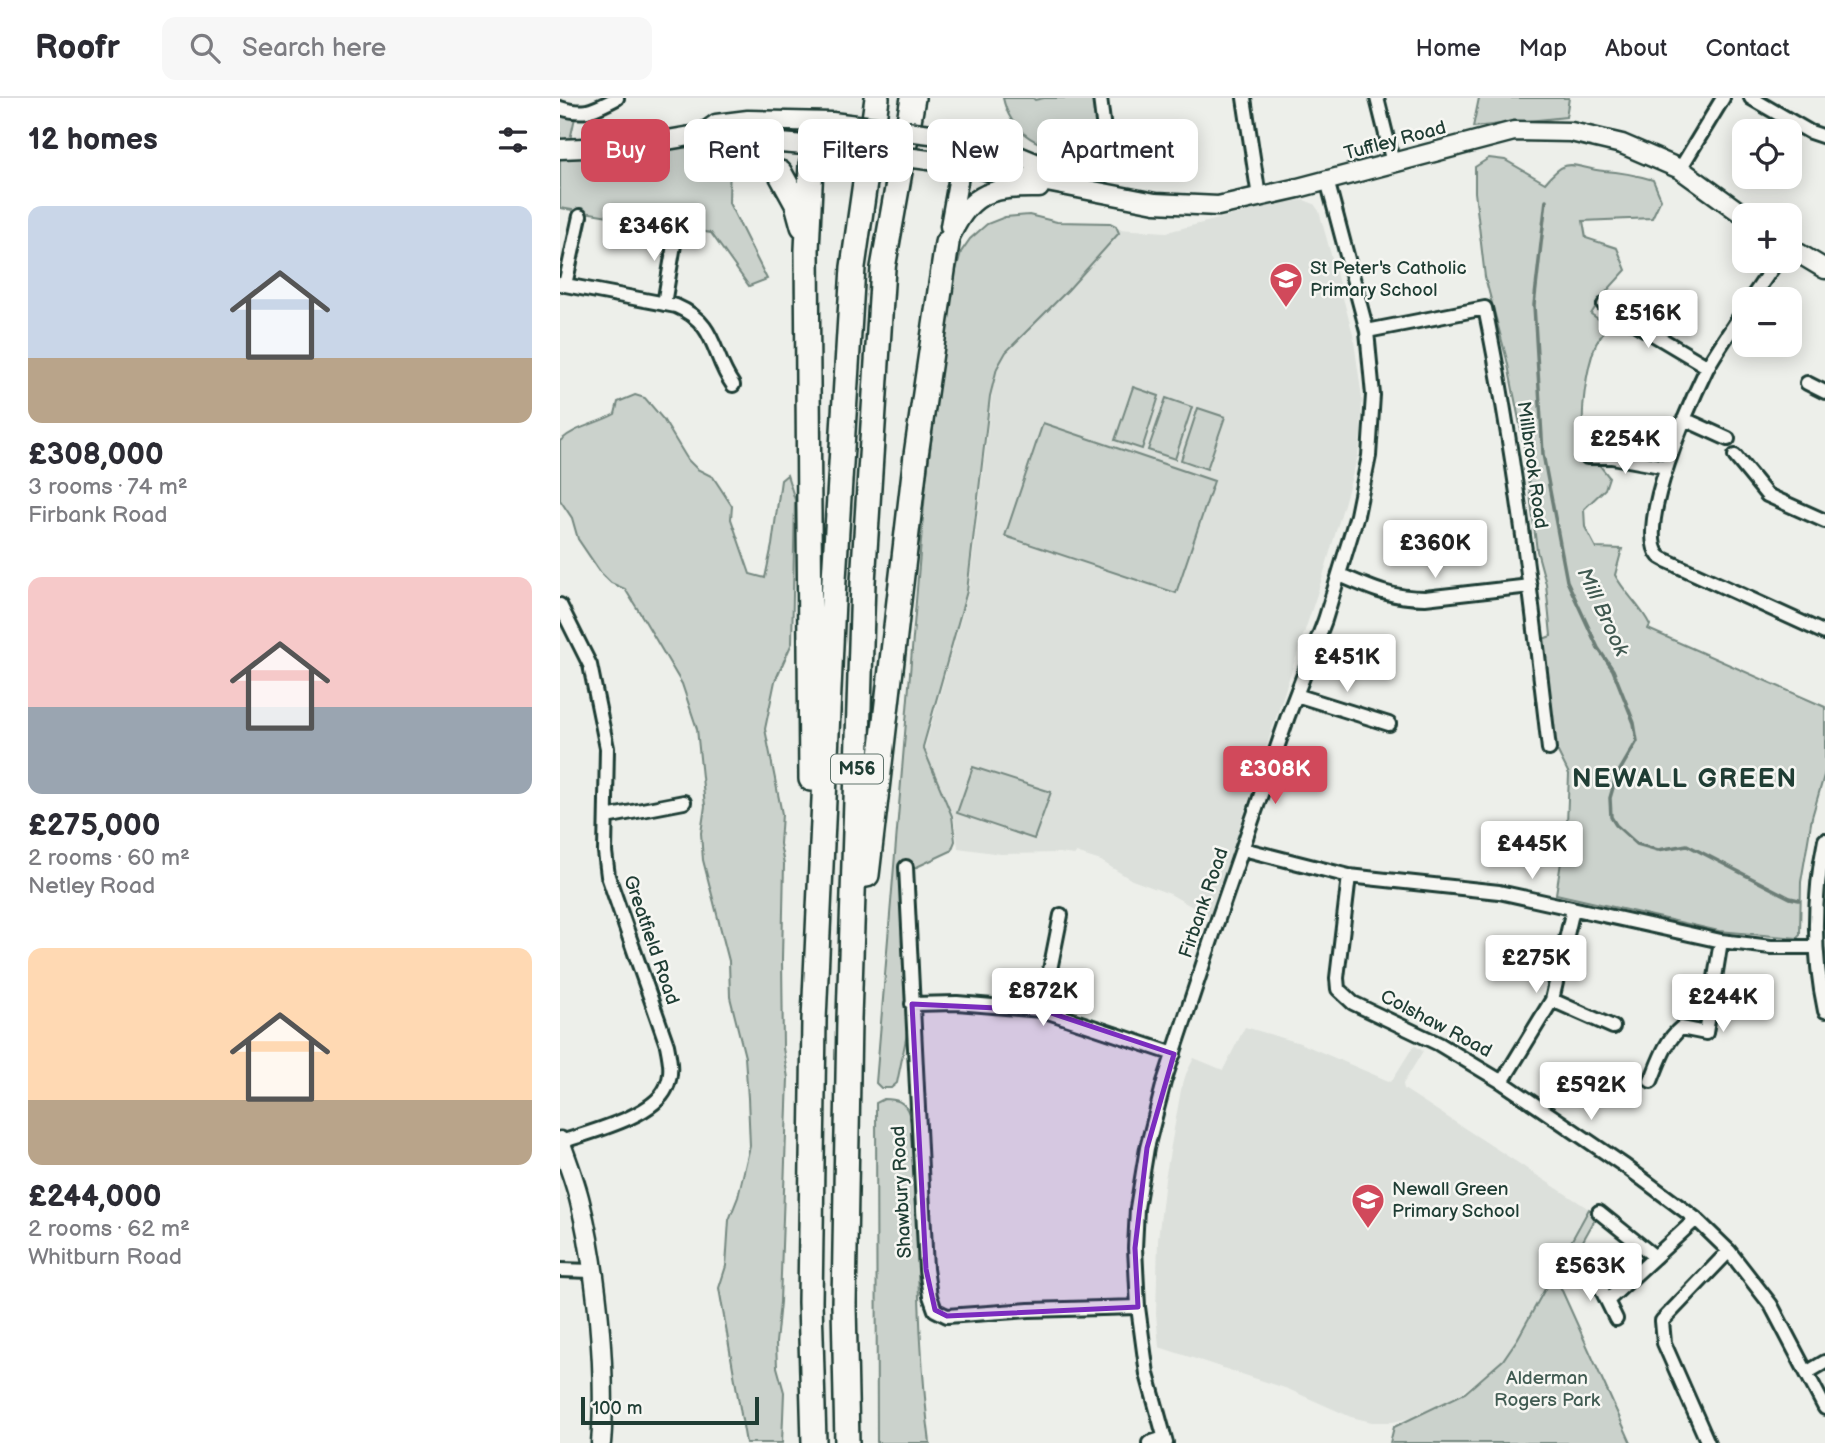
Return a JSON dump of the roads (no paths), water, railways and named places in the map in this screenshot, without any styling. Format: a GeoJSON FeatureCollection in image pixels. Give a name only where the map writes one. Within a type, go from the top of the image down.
{"type":"FeatureCollection","features":[{"type":"Feature","properties":{"kind":"highway","name":"M56"},"geometry":{"type":"LineString","coordinates":[[814,1020],[834,579],[853,267],[877,98]]}},
{"type":"Feature","properties":{"kind":"highway","name":"M56"},"geometry":{"type":"LineString","coordinates":[[847,1443],[844,1305],[849,1020],[863,582],[883,268],[913,98]]}},
{"type":"Feature","properties":{"kind":"highway","name":"M56"},"geometry":{"type":"LineString","coordinates":[[784,180],[797,204],[807,250]]}},
{"type":"Feature","properties":{"kind":"highway","name":"M56"},"geometry":{"type":"LineString","coordinates":[[814,182],[807,250],[814,1020],[810,1302],[814,1443]]}},
{"type":"Feature","properties":{"kind":"highway","name":"M56"},"geometry":{"type":"LineString","coordinates":[[849,1020],[916,455],[947,243]]}},
{"type":"Feature","properties":{"kind":"street"},"geometry":{"type":"LineString","coordinates":[[560,107],[576,113],[590,112],[617,98]]}},
{"type":"Feature","properties":{"kind":"street"},"geometry":{"type":"LineString","coordinates":[[1100,98],[1103,119]]}},
{"type":"Feature","properties":{"kind":"street"},"geometry":{"type":"LineString","coordinates":[[1244,98],[1259,197]]}},
{"type":"Feature","properties":{"kind":"street"},"geometry":{"type":"LineString","coordinates":[[1377,98],[1393,163]]}},
{"type":"Feature","properties":{"kind":"street"},"geometry":{"type":"LineString","coordinates":[[1680,169],[1723,98]]}},
{"type":"Feature","properties":{"kind":"street"},"geometry":{"type":"LineString","coordinates":[[1751,98],[1810,132],[1825,137]]}},
{"type":"Feature","properties":{"kind":"street","name":"Tuffley Road"},"geometry":{"type":"LineString","coordinates":[[1092,191],[1155,204],[1218,205],[1259,197],[1514,131],[1571,132],[1622,144],[1680,169],[1732,207]]}},
{"type":"Feature","properties":{"kind":"street"},"geometry":{"type":"LineString","coordinates":[[560,149],[684,141]]}},
{"type":"Feature","properties":{"kind":"street"},"geometry":{"type":"LineString","coordinates":[[1023,157],[1041,163],[1092,191]]}},
{"type":"Feature","properties":{"kind":"street"},"geometry":{"type":"LineString","coordinates":[[1023,173],[1092,191]]}},
{"type":"Feature","properties":{"kind":"street","name":"Firbank Road"},"geometry":{"type":"LineString","coordinates":[[1165,1440],[1147,1374],[1138,1307],[1135,1248],[1137,1208],[1147,1148],[1174,1054],[1243,849],[1340,575],[1357,515],[1369,456],[1373,395],[1367,331],[1327,180]]}},
{"type":"Feature","properties":{"kind":"street"},"geometry":{"type":"LineString","coordinates":[[947,243],[948,182]]}},
{"type":"Feature","properties":{"kind":"street"},"geometry":{"type":"LineString","coordinates":[[947,243],[966,208],[985,194],[1006,188],[1092,191]]}},
{"type":"Feature","properties":{"kind":"street"},"geometry":{"type":"LineString","coordinates":[[580,216],[562,285],[663,304],[690,313],[704,327],[716,346],[723,371],[733,385]]}},
{"type":"Feature","properties":{"kind":"street"},"geometry":{"type":"LineString","coordinates":[[663,304],[677,227]]}},
{"type":"Feature","properties":{"kind":"street"},"geometry":{"type":"LineString","coordinates":[[1802,255],[1825,269]]}},
{"type":"Feature","properties":{"kind":"street"},"geometry":{"type":"LineString","coordinates":[[1604,305],[1708,367]]}},
{"type":"Feature","properties":{"kind":"street","name":"Millbrook Road"},"geometry":{"type":"LineString","coordinates":[[1367,331],[1485,308],[1503,398],[1530,586],[1549,749]]}},
{"type":"Feature","properties":{"kind":"street"},"geometry":{"type":"LineString","coordinates":[[1732,329],[1708,367],[1666,467],[1658,497],[1653,542],[1659,556],[1825,633]]}},
{"type":"Feature","properties":{"kind":"street"},"geometry":{"type":"LineString","coordinates":[[1807,383],[1825,392]]}},
{"type":"Feature","properties":{"kind":"street"},"geometry":{"type":"LineString","coordinates":[[1684,419],[1728,439]]}},
{"type":"Feature","properties":{"kind":"street"},"geometry":{"type":"LineString","coordinates":[[1735,456],[1767,495],[1825,522]]}},
{"type":"Feature","properties":{"kind":"street"},"geometry":{"type":"LineString","coordinates":[[1587,457],[1612,457],[1666,467]]}},
{"type":"Feature","properties":{"kind":"street"},"geometry":{"type":"LineString","coordinates":[[1340,575],[1384,594],[1409,598],[1530,586]]}},
{"type":"Feature","properties":{"kind":"street","name":"Greatfield Road"},"geometry":{"type":"LineString","coordinates":[[560,606],[590,665],[607,748],[605,852],[608,876],[667,1045],[671,1064],[665,1091],[640,1113],[560,1141]]}},
{"type":"Feature","properties":{"kind":"street"},"geometry":{"type":"LineString","coordinates":[[1296,695],[1389,724]]}},
{"type":"Feature","properties":{"kind":"street"},"geometry":{"type":"LineString","coordinates":[[606,817],[684,802]]}},
{"type":"Feature","properties":{"kind":"street"},"geometry":{"type":"LineString","coordinates":[[1825,840],[1815,947],[1825,1012]]}},
{"type":"Feature","properties":{"kind":"street"},"geometry":{"type":"LineString","coordinates":[[1243,849],[1349,876],[1499,892],[1721,941],[1771,947],[1815,947]]}},
{"type":"Feature","properties":{"kind":"street","name":"Shawbury Road"},"geometry":{"type":"LineString","coordinates":[[906,867],[926,1269],[935,1310],[947,1316],[1029,1310],[1138,1307]]}},
{"type":"Feature","properties":{"kind":"street","name":"Colshaw Road"},"geometry":{"type":"LineString","coordinates":[[1349,876],[1338,989],[1353,1003],[1439,1044],[1502,1082],[1625,1166],[1696,1219],[1729,1251],[1771,1305],[1825,1408]]}},
{"type":"Feature","properties":{"kind":"street"},"geometry":{"type":"LineString","coordinates":[[1502,1082],[1552,1000],[1573,909]]}},
{"type":"Feature","properties":{"kind":"street"},"geometry":{"type":"LineString","coordinates":[[1042,1010],[1062,915]]}},
{"type":"Feature","properties":{"kind":"street"},"geometry":{"type":"LineString","coordinates":[[1651,1081],[1675,1032],[1681,1028],[1706,1033],[1721,941]]}},
{"type":"Feature","properties":{"kind":"street"},"geometry":{"type":"LineString","coordinates":[[1552,1000],[1613,1027]]}},
{"type":"Feature","properties":{"kind":"street"},"geometry":{"type":"LineString","coordinates":[[912,1004],[957,1003],[1042,1010],[1174,1054]]}},
{"type":"Feature","properties":{"kind":"street"},"geometry":{"type":"LineString","coordinates":[[560,1141],[580,1202],[592,1271],[601,1378],[601,1443]]}},
{"type":"Feature","properties":{"kind":"street"},"geometry":{"type":"LineString","coordinates":[[1599,1212],[1655,1257]]}},
{"type":"Feature","properties":{"kind":"street"},"geometry":{"type":"LineString","coordinates":[[1607,1301],[1696,1219]]}},
{"type":"Feature","properties":{"kind":"street"},"geometry":{"type":"LineString","coordinates":[[1708,1443],[1664,1343],[1662,1321],[1729,1251]]}},
{"type":"Feature","properties":{"kind":"street"},"geometry":{"type":"LineString","coordinates":[[560,1270],[592,1271]]}},
{"type":"Feature","properties":{"kind":"street"},"geometry":{"type":"LineString","coordinates":[[1594,1274],[1616,1319]]}},
{"type":"Feature","properties":{"kind":"street"},"geometry":{"type":"LineString","coordinates":[[1808,1372],[1825,1362]]}},
{"type":"Feature","properties":{"kind":"street"},"geometry":{"type":"LineString","coordinates":[[1149,1443],[1165,1440]]}},
{"type":"Feature","properties":{"kind":"waterway","name":"Mill Brook"},"geometry":{"type":"LineString","coordinates":[[1546,200],[1534,305],[1543,454],[1567,581],[1598,648],[1613,670],[1634,723],[1637,741],[1616,777],[1610,798],[1611,817],[1637,844],[1658,850],[1687,845],[1790,898],[1799,900]]}},
{"type":"Feature","properties":{"kind":"place","name":"St Peter's Catholic Primary School"},"geometry":{"type":"Point","coordinates":[1286,309]}},
{"type":"Feature","properties":{"kind":"place","name":"Newall Green Primary School"},"geometry":{"type":"Point","coordinates":[1368,1230]}},
{"type":"Feature","properties":{"kind":"district","name":"NEWALL GREEN"},"geometry":{"type":"Point","coordinates":[1685,779]}},
{"type":"Feature","properties":{"kind":"park label","name":"Alderman Rogers Park"},"geometry":{"type":"Point","coordinates":[1547,1389]}}]}
